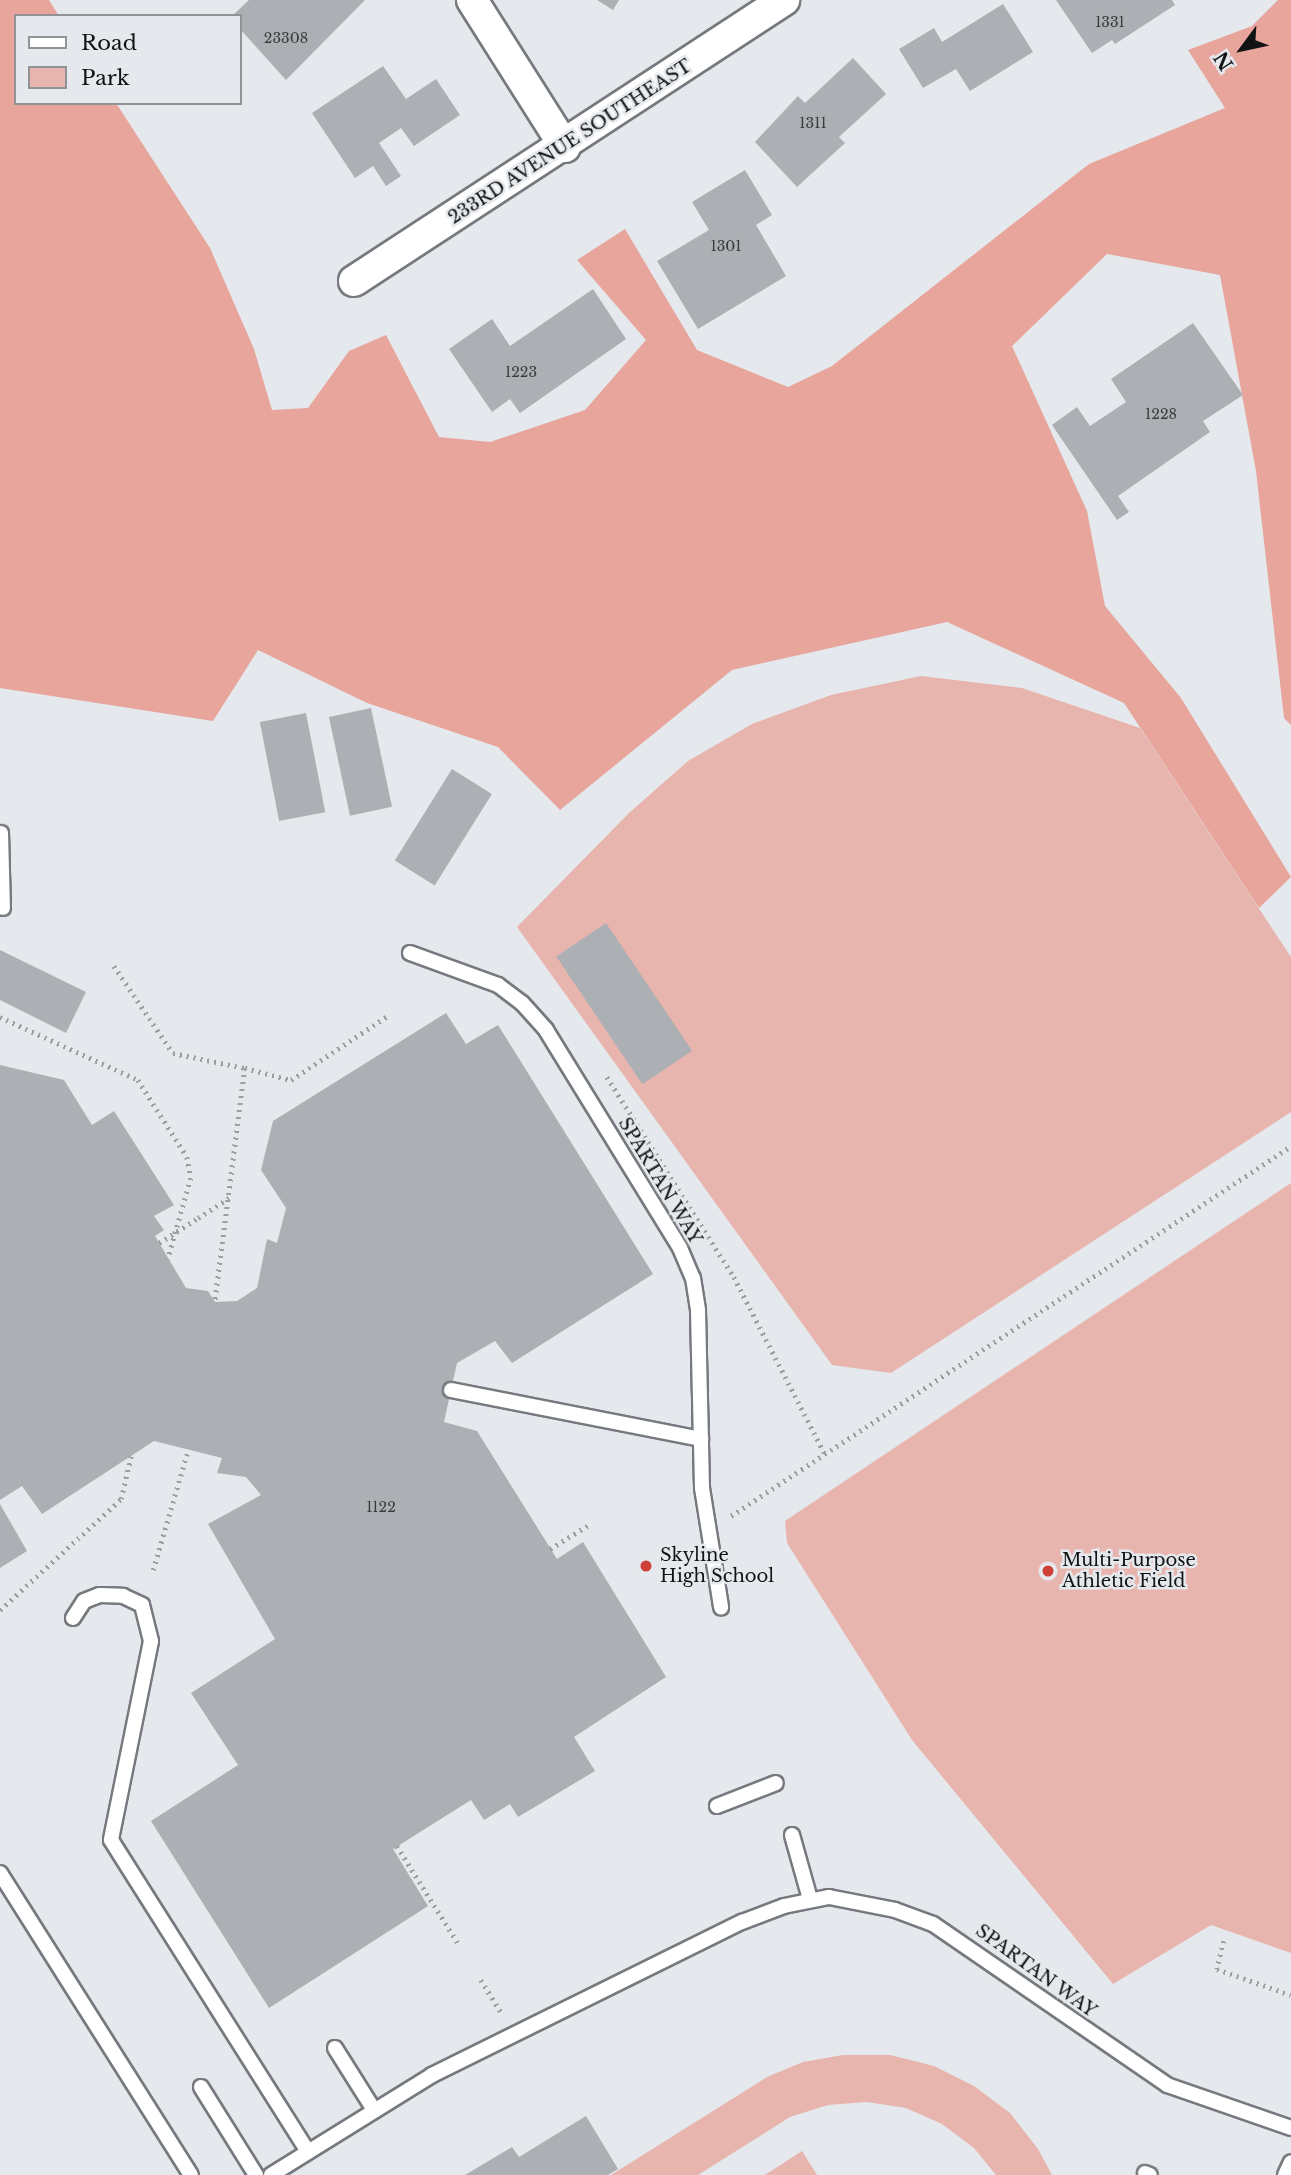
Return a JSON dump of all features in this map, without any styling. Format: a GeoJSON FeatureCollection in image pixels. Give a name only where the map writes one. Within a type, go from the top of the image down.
{"type":"FeatureCollection","features":[{"type":"Feature","properties":{"kind":"street"},"geometry":{"type":"LineString","coordinates":[[472,0],[565,147]]}},
{"type":"Feature","properties":{"kind":"street","name":"233RD AVENUE SOUTHEAST"},"geometry":{"type":"LineString","coordinates":[[354,281],[565,147],[784,0]]}},
{"type":"Feature","properties":{"kind":"lane"},"geometry":{"type":"LineString","coordinates":[[1,833],[2,908]]}},
{"type":"Feature","properties":{"kind":"lane","name":"SPARTAN WAY"},"geometry":{"type":"LineString","coordinates":[[410,953],[498,985],[522,1003],[545,1030],[680,1248],[693,1278],[698,1311],[706,1533],[721,1607]]}},
{"type":"Feature","properties":{"kind":"lane"},"geometry":{"type":"LineString","coordinates":[[451,1390],[701,1438]]}},
{"type":"Feature","properties":{"kind":"lane"},"geometry":{"type":"LineString","coordinates":[[73,1618],[84,1601],[100,1595],[123,1596],[142,1605],[151,1641],[111,1840],[308,2151]]}},
{"type":"Feature","properties":{"kind":"lane"},"geometry":{"type":"LineString","coordinates":[[717,1806],[776,1783]]}},
{"type":"Feature","properties":{"kind":"lane"},"geometry":{"type":"LineString","coordinates":[[792,1835],[810,1899]]}},
{"type":"Feature","properties":{"kind":"lane"},"geometry":{"type":"LineString","coordinates":[[0,1873],[191,2175]]}},
{"type":"Feature","properties":{"kind":"lane","name":"SPARTAN WAY"},"geometry":{"type":"LineString","coordinates":[[271,2175],[432,2075],[742,1922],[810,1899],[847,1898],[933,1924],[1167,2085],[1291,2128]]}},
{"type":"Feature","properties":{"kind":"lane"},"geometry":{"type":"LineString","coordinates":[[335,2048],[374,2110]]}},
{"type":"Feature","properties":{"kind":"lane"},"geometry":{"type":"LineString","coordinates":[[201,2087],[256,2175]]}},
{"type":"Feature","properties":{"kind":"lane"},"geometry":{"type":"LineString","coordinates":[[1285,2175],[1291,2162]]}},
{"type":"Feature","properties":{"kind":"path"},"geometry":{"type":"LineString","coordinates":[[114,966],[173,1053],[291,1080],[389,1015]]}},
{"type":"Feature","properties":{"kind":"path"},"geometry":{"type":"LineString","coordinates":[[0,1017],[138,1080],[187,1157],[191,1178],[168,1259]]}},
{"type":"Feature","properties":{"kind":"path"},"geometry":{"type":"LineString","coordinates":[[215,1302],[245,1068]]}},
{"type":"Feature","properties":{"kind":"path"},"geometry":{"type":"LineString","coordinates":[[706,1533],[1291,1146]]}},
{"type":"Feature","properties":{"kind":"path"},"geometry":{"type":"LineString","coordinates":[[159,1244],[229,1198]]}},
{"type":"Feature","properties":{"kind":"path"},"geometry":{"type":"LineString","coordinates":[[153,1570],[188,1450]]}},
{"type":"Feature","properties":{"kind":"path"},"geometry":{"type":"LineString","coordinates":[[0,1609],[121,1499],[131,1457]]}},
{"type":"Feature","properties":{"kind":"path"},"geometry":{"type":"LineString","coordinates":[[550,1549],[590,1524]]}},
{"type":"Feature","properties":{"kind":"path"},"geometry":{"type":"LineString","coordinates":[[397,1846],[459,1945]]}},
{"type":"Feature","properties":{"kind":"path"},"geometry":{"type":"LineString","coordinates":[[1224,1941],[1217,1969],[1291,1995]]}},
{"type":"Feature","properties":{"kind":"path"},"geometry":{"type":"LineString","coordinates":[[481,1980],[505,2018]]}},
{"type":"Feature","properties":{"kind":"green space"},"geometry":{"type":"Polygon","coordinates":[[[921,676],[1022,688],[1140,728],[1291,957],[1291,1112],[891,1373],[832,1365],[517,927],[629,813],[688,761],[752,724],[831,695],[921,676]]]}},
{"type":"Feature","properties":{"kind":"green space","name":"Multi-Purpose Athletic Field"},"geometry":{"type":"Polygon","coordinates":[[[1291,1183],[1291,1953],[1211,1925],[1113,1984],[912,1740],[787,1543],[785,1521],[1291,1183]]]}},
{"type":"Feature","properties":{"kind":"green space"},"geometry":{"type":"Polygon","coordinates":[[[843,2055],[890,2055],[934,2066],[974,2086],[1010,2113],[1038,2149],[1052,2175],[996,2175],[974,2148],[942,2124],[906,2108],[867,2102],[828,2105],[790,2117],[698,2175],[611,2175],[767,2077],[803,2062],[843,2055]]]}},
{"type":"Feature","properties":{"kind":"green space"},"geometry":{"type":"Polygon","coordinates":[[[802,2151],[817,2175],[765,2175],[802,2151]]]}},
{"type":"Feature","properties":{"kind":"shaded area"},"geometry":{"type":"Polygon","coordinates":[[[0,0],[49,0],[58,14],[14,14],[14,105],[117,105],[210,248],[254,349],[272,410],[308,408],[349,351],[386,335],[439,437],[490,442],[585,410],[646,340],[577,260],[625,229],[697,350],[788,387],[832,366],[1089,164],[1225,108],[1188,50],[1252,26],[1278,0],[1291,0],[1291,725],[1284,718],[1256,471],[1220,275],[1107,254],[1012,346],[1087,511],[1105,606],[1181,698],[1291,877],[1259,908],[1124,703],[947,622],[732,670],[560,810],[498,747],[367,703],[258,650],[213,721],[0,688],[0,0]]]}},
{"type":"Feature","properties":{"kind":"building"},"geometry":{"type":"Polygon","coordinates":[[[249,0],[365,0],[286,80],[242,31],[242,14],[234,14],[249,0]]]}},
{"type":"Feature","properties":{"kind":"building"},"geometry":{"type":"Polygon","coordinates":[[[597,0],[619,0],[613,10],[597,0]]]}},
{"type":"Feature","properties":{"kind":"building"},"geometry":{"type":"Polygon","coordinates":[[[1056,0],[1172,0],[1175,5],[1115,44],[1112,40],[1092,53],[1056,0]]]}},
{"type":"Feature","properties":{"kind":"building"},"geometry":{"type":"Polygon","coordinates":[[[1003,4],[1033,52],[970,91],[956,69],[923,88],[899,49],[934,28],[942,42],[1003,4]]]}},
{"type":"Feature","properties":{"kind":"building"},"geometry":{"type":"Polygon","coordinates":[[[853,58],[886,94],[839,137],[845,143],[797,187],[755,142],[798,96],[805,103],[853,58]]]}},
{"type":"Feature","properties":{"kind":"building"},"geometry":{"type":"Polygon","coordinates":[[[383,66],[406,99],[436,79],[460,115],[414,146],[401,128],[379,143],[401,176],[386,186],[373,166],[355,178],[312,113],[383,66]]]}},
{"type":"Feature","properties":{"kind":"building"},"geometry":{"type":"Polygon","coordinates":[[[745,170],[772,215],[756,225],[786,276],[698,329],[657,261],[709,230],[692,202],[745,170]]]}},
{"type":"Feature","properties":{"kind":"building"},"geometry":{"type":"Polygon","coordinates":[[[593,289],[626,339],[520,413],[510,399],[492,412],[449,349],[492,319],[510,346],[593,289]]]}},
{"type":"Feature","properties":{"kind":"building"},"geometry":{"type":"Polygon","coordinates":[[[1193,323],[1243,395],[1203,421],[1210,432],[1118,496],[1129,512],[1117,520],[1052,425],[1077,407],[1090,426],[1126,402],[1111,379],[1193,323]]]}},
{"type":"Feature","properties":{"kind":"building"},"geometry":{"type":"Polygon","coordinates":[[[371,708],[392,807],[350,816],[329,717],[371,708]]]}},
{"type":"Feature","properties":{"kind":"building"},"geometry":{"type":"Polygon","coordinates":[[[306,713],[325,812],[279,821],[260,722],[306,713]]]}},
{"type":"Feature","properties":{"kind":"building"},"geometry":{"type":"Polygon","coordinates":[[[452,769],[492,794],[435,885],[395,861],[452,769]]]}},
{"type":"Feature","properties":{"kind":"building"},"geometry":{"type":"Polygon","coordinates":[[[606,923],[692,1051],[642,1084],[556,957],[606,923]]]}},
{"type":"Feature","properties":{"kind":"building"},"geometry":{"type":"Polygon","coordinates":[[[0,950],[86,992],[66,1033],[0,1000],[0,950]]]}},
{"type":"Feature","properties":{"kind":"building"},"geometry":{"type":"Polygon","coordinates":[[[446,1013],[466,1044],[498,1025],[653,1274],[512,1363],[495,1341],[457,1363],[444,1422],[477,1431],[557,1559],[583,1542],[666,1677],[574,1737],[595,1771],[518,1817],[510,1804],[484,1820],[471,1800],[393,1849],[428,1906],[269,2008],[151,1821],[238,1765],[191,1693],[275,1639],[208,1524],[261,1495],[246,1477],[217,1473],[222,1458],[154,1441],[42,1514],[22,1486],[0,1500],[0,1065],[64,1080],[92,1125],[114,1111],[174,1205],[154,1216],[164,1230],[155,1236],[186,1288],[208,1291],[215,1302],[237,1301],[257,1288],[267,1239],[277,1243],[286,1208],[261,1170],[273,1121],[446,1013]]]}},
{"type":"Feature","properties":{"kind":"building"},"geometry":{"type":"Polygon","coordinates":[[[0,1504],[27,1551],[0,1568],[0,1504]]]}},
{"type":"Feature","properties":{"kind":"building"},"geometry":{"type":"Polygon","coordinates":[[[586,2116],[618,2169],[608,2175],[465,2175],[512,2147],[519,2157],[586,2116]]]}},
{"type":"Feature","properties":{"kind":"place","name":"Skyline High School"},"geometry":{"type":"Point","coordinates":[646,1566]}},
{"type":"Feature","properties":{"kind":"place","name":"Multi-Purpose Athletic Field"},"geometry":{"type":"Point","coordinates":[1048,1571]}}]}
